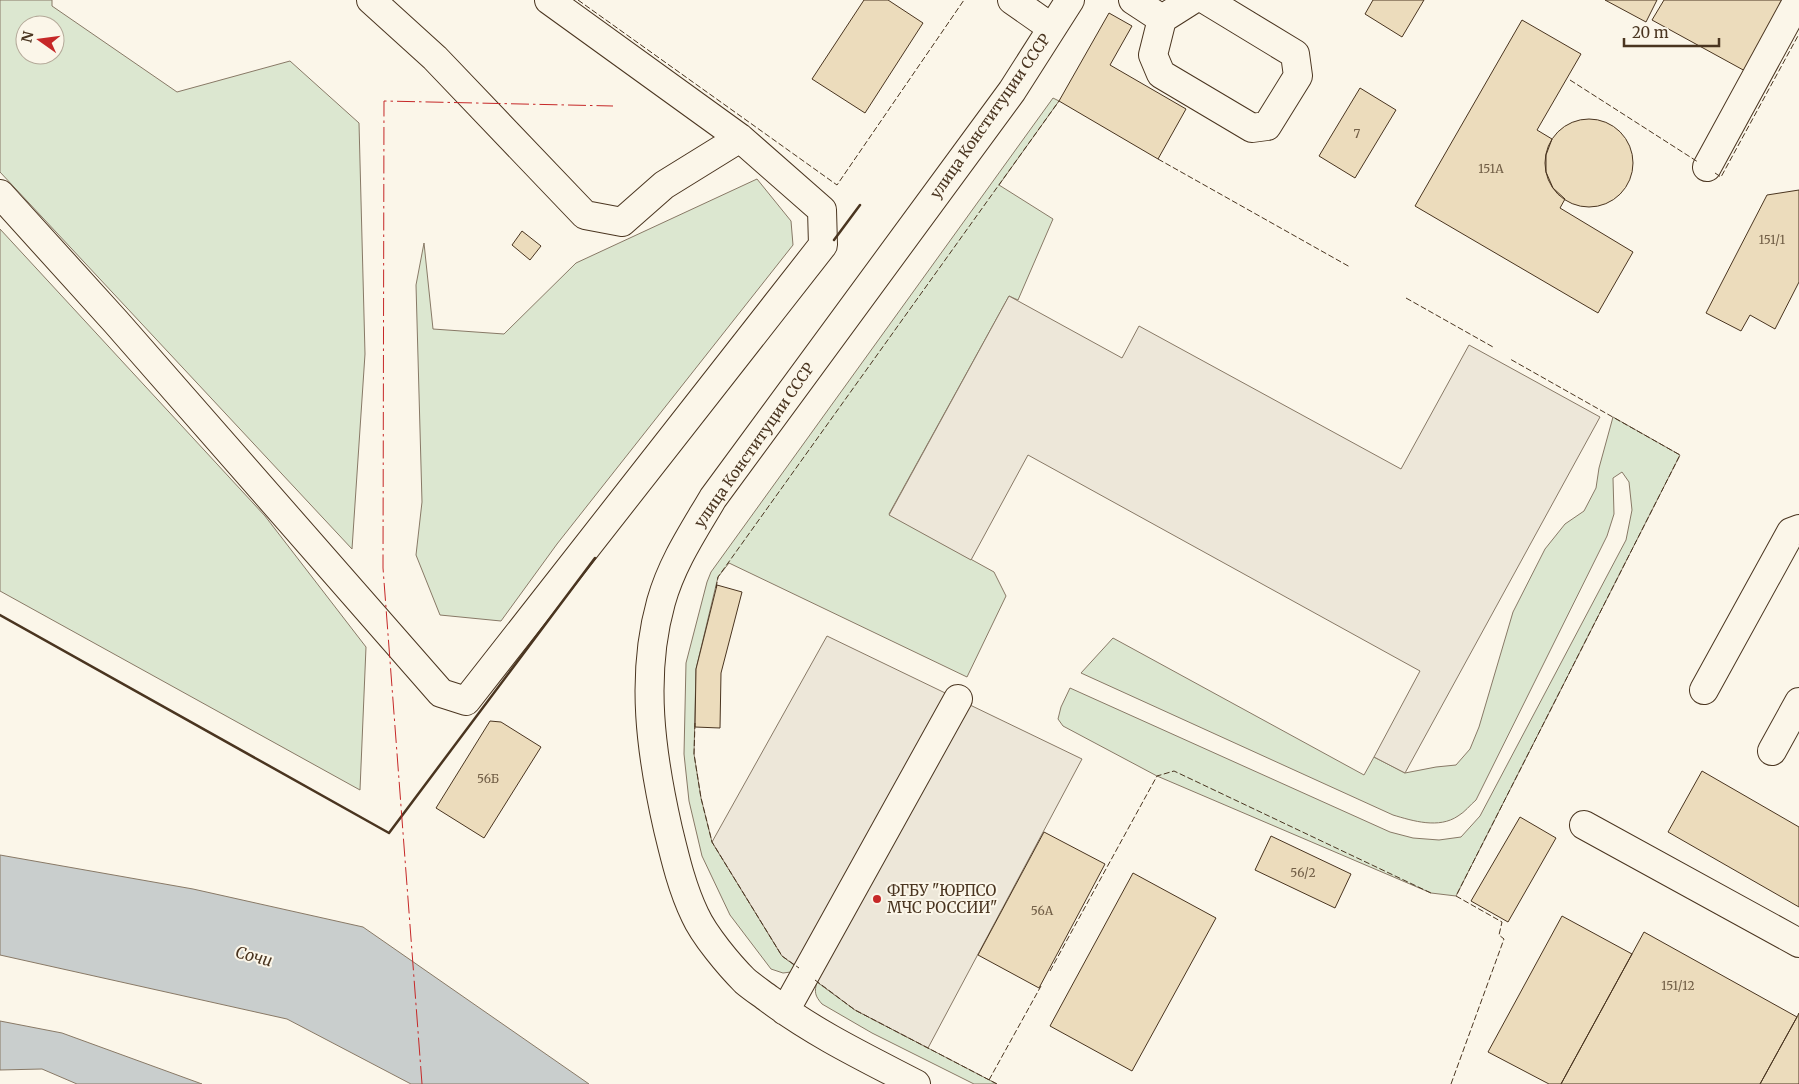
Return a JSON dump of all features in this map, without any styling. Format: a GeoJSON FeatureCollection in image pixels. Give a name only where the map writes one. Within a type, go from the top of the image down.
{"type":"FeatureCollection","features":[{"type":"Feature","properties":{"kind":"street"},"geometry":{"type":"LineString","coordinates":[[371,0],[435,58],[585,215],[622,222],[664,185],[740,138]]}},
{"type":"Feature","properties":{"kind":"street"},"geometry":{"type":"LineString","coordinates":[[0,194],[116,322],[442,693],[466,701],[823,245],[822,210],[740,138],[549,0]]}},
{"type":"Feature","properties":{"kind":"street"},"geometry":{"type":"LineString","coordinates":[[1012,0],[1052,28]]}},
{"type":"Feature","properties":{"kind":"street","name":"улица Конституции СССР"},"geometry":{"type":"LineString","coordinates":[[916,1084],[830,1039],[785,1011],[746,981],[715,945],[695,916],[677,867],[660,794],[650,728],[650,654],[661,601],[678,555],[713,498],[1012,91],[1070,0]]}},
{"type":"Feature","properties":{"kind":"street"},"geometry":{"type":"LineString","coordinates":[[1133,0],[1162,19]]}},
{"type":"Feature","properties":{"kind":"street"},"geometry":{"type":"LineString","coordinates":[[1192,0],[1162,19],[1153,55],[1161,74],[1252,128],[1268,126],[1298,76],[1295,54],[1206,0]]}},
{"type":"Feature","properties":{"kind":"street"},"geometry":{"type":"LineString","coordinates":[[1707,167],[1798,0]]}},
{"type":"Feature","properties":{"kind":"street"},"geometry":{"type":"LineString","coordinates":[[1704,690],[1792,532],[1799,530]]}},
{"type":"Feature","properties":{"kind":"street"},"geometry":{"type":"LineString","coordinates":[[785,1011],[958,699]]}},
{"type":"Feature","properties":{"kind":"street"},"geometry":{"type":"LineString","coordinates":[[1772,752],[1799,702]]}},
{"type":"Feature","properties":{"kind":"street"},"geometry":{"type":"LineString","coordinates":[[1584,825],[1799,943]]}},
{"type":"Feature","properties":{"kind":"green space"},"geometry":{"type":"Polygon","coordinates":[[[0,0],[52,0],[52,6],[177,92],[290,61],[359,123],[365,354],[352,549],[0,172],[0,0]]]}},
{"type":"Feature","properties":{"kind":"green space"},"geometry":{"type":"Polygon","coordinates":[[[1053,98],[1059,101],[999,185],[1053,219],[1018,300],[1009,296],[889,514],[994,572],[1006,596],[967,677],[729,563],[718,577],[696,669],[694,754],[701,798],[712,842],[782,956],[797,967],[791,972],[783,973],[771,969],[730,915],[702,856],[689,801],[684,754],[686,663],[707,582],[711,572],[1053,98]]]}},
{"type":"Feature","properties":{"kind":"green space"},"geometry":{"type":"Polygon","coordinates":[[[757,179],[791,221],[793,245],[557,544],[501,621],[440,615],[416,555],[422,502],[416,285],[424,243],[433,329],[504,334],[576,263],[757,179]]]}},
{"type":"Feature","properties":{"kind":"green space"},"geometry":{"type":"Polygon","coordinates":[[[0,229],[265,516],[366,647],[360,790],[0,591],[0,229]]]}},
{"type":"Feature","properties":{"kind":"green space"},"geometry":{"type":"Polygon","coordinates":[[[1613,417],[1680,455],[1456,896],[1431,893],[1157,776],[1063,726],[1058,719],[1061,707],[1070,688],[1390,832],[1413,838],[1439,840],[1461,837],[1480,816],[1626,540],[1632,510],[1629,482],[1622,472],[1613,478],[1614,514],[1607,536],[1476,800],[1463,813],[1451,820],[1426,823],[1393,815],[1081,673],[1113,638],[1364,775],[1374,757],[1405,773],[1456,765],[1470,749],[1479,727],[1513,612],[1545,549],[1565,524],[1584,511],[1596,488],[1599,468],[1613,417]]]}},
{"type":"Feature","properties":{"kind":"green space"},"geometry":{"type":"Polygon","coordinates":[[[817,982],[855,1010],[997,1084],[974,1084],[872,1033],[822,1004],[816,994],[817,982]]]}},
{"type":"Feature","properties":{"kind":"shaded area"},"geometry":{"type":"Polygon","coordinates":[[[1009,296],[1122,358],[1139,326],[1401,469],[1469,345],[1600,417],[1405,773],[1374,757],[1420,671],[1028,455],[971,560],[889,515],[1009,296]]]}},
{"type":"Feature","properties":{"kind":"shaded area","name":"ФГБУ \"ЮРПСО МЧС РОССИИ\""},"geometry":{"type":"Polygon","coordinates":[[[827,636],[1082,759],[928,1048],[855,1010],[782,956],[712,842],[827,636]]]}},
{"type":"Feature","properties":{"kind":"water","name":"Сочи"},"geometry":{"type":"Polygon","coordinates":[[[0,855],[193,889],[363,927],[589,1084],[411,1084],[287,1019],[0,955],[0,855]]]}},
{"type":"Feature","properties":{"kind":"water"},"geometry":{"type":"Polygon","coordinates":[[[0,1021],[62,1033],[202,1084],[77,1084],[42,1069],[0,1070],[0,1021]]]}},
{"type":"Feature","properties":{"kind":"building"},"geometry":{"type":"Polygon","coordinates":[[[864,0],[888,0],[923,23],[865,113],[812,79],[864,0]]]}},
{"type":"Feature","properties":{"kind":"building"},"geometry":{"type":"Polygon","coordinates":[[[1373,0],[1424,0],[1402,37],[1365,14],[1373,0]]]}},
{"type":"Feature","properties":{"kind":"building"},"geometry":{"type":"Polygon","coordinates":[[[1605,0],[1657,0],[1646,22],[1605,0]]]}},
{"type":"Feature","properties":{"kind":"building"},"geometry":{"type":"Polygon","coordinates":[[[1664,0],[1799,0],[1767,83],[1652,20],[1664,0]]]}},
{"type":"Feature","properties":{"kind":"building"},"geometry":{"type":"Polygon","coordinates":[[[1109,13],[1132,26],[1110,65],[1186,109],[1158,159],[1059,101],[1109,13]]]}},
{"type":"Feature","properties":{"kind":"building"},"geometry":{"type":"Polygon","coordinates":[[[1522,20],[1581,54],[1537,130],[1552,139],[1546,155],[1546,172],[1553,188],[1565,199],[1560,208],[1633,252],[1598,313],[1415,206],[1522,20]]]}},
{"type":"Feature","properties":{"kind":"building"},"geometry":{"type":"Polygon","coordinates":[[[1360,88],[1396,110],[1355,178],[1319,156],[1360,88]]]}},
{"type":"Feature","properties":{"kind":"building"},"geometry":{"type":"Polygon","coordinates":[[[1589,119],[1606,123],[1620,132],[1629,146],[1633,163],[1629,180],[1620,194],[1606,203],[1589,207],[1572,203],[1558,194],[1549,180],[1545,163],[1549,146],[1558,132],[1572,123],[1589,119]]]}},
{"type":"Feature","properties":{"kind":"building"},"geometry":{"type":"Polygon","coordinates":[[[1799,190],[1799,282],[1775,329],[1750,315],[1741,331],[1706,313],[1767,195],[1799,190]]]}},
{"type":"Feature","properties":{"kind":"building"},"geometry":{"type":"Polygon","coordinates":[[[522,231],[541,246],[530,260],[512,245],[522,231]]]}},
{"type":"Feature","properties":{"kind":"building"},"geometry":{"type":"Polygon","coordinates":[[[717,585],[742,592],[721,673],[720,728],[695,727],[696,669],[717,585]]]}},
{"type":"Feature","properties":{"kind":"building"},"geometry":{"type":"Polygon","coordinates":[[[490,721],[501,722],[541,747],[484,838],[436,808],[490,721]]]}},
{"type":"Feature","properties":{"kind":"building"},"geometry":{"type":"Polygon","coordinates":[[[1702,771],[1799,827],[1799,907],[1668,832],[1702,771]]]}},
{"type":"Feature","properties":{"kind":"building"},"geometry":{"type":"Polygon","coordinates":[[[1520,817],[1556,838],[1508,922],[1471,901],[1520,817]]]}},
{"type":"Feature","properties":{"kind":"building"},"geometry":{"type":"Polygon","coordinates":[[[1044,832],[1105,864],[1039,988],[978,955],[1044,832]]]}},
{"type":"Feature","properties":{"kind":"building"},"geometry":{"type":"Polygon","coordinates":[[[1271,836],[1351,874],[1335,908],[1255,870],[1271,836]]]}},
{"type":"Feature","properties":{"kind":"building"},"geometry":{"type":"Polygon","coordinates":[[[1133,873],[1216,918],[1132,1071],[1050,1026],[1133,873]]]}},
{"type":"Feature","properties":{"kind":"building"},"geometry":{"type":"Polygon","coordinates":[[[1562,916],[1632,954],[1561,1084],[1549,1084],[1488,1052],[1562,916]]]}},
{"type":"Feature","properties":{"kind":"building"},"geometry":{"type":"Polygon","coordinates":[[[1644,932],[1797,1017],[1760,1084],[1561,1084],[1644,932]]]}},
{"type":"Feature","properties":{"kind":"building"},"geometry":{"type":"Polygon","coordinates":[[[1799,1013],[1799,1084],[1760,1084],[1797,1017],[1799,1013]]]}},
{"type":"Feature","properties":{"kind":"fence"},"geometry":{"type":"LineString","coordinates":[[578,0],[837,185],[964,0]]}},
{"type":"Feature","properties":{"kind":"fence"},"geometry":{"type":"LineString","coordinates":[[1715,173],[1721,177],[1799,34]]}},
{"type":"Feature","properties":{"kind":"fence"},"geometry":{"type":"LineString","coordinates":[[1570,80],[1698,162]]}},
{"type":"Feature","properties":{"kind":"fence"},"geometry":{"type":"LineString","coordinates":[[716,588],[718,577],[1059,101]]}},
{"type":"Feature","properties":{"kind":"fence"},"geometry":{"type":"LineString","coordinates":[[1158,159],[1350,267]]}},
{"type":"Feature","properties":{"kind":"fence"},"geometry":{"type":"LineString","coordinates":[[1406,298],[1493,347]]}},
{"type":"Feature","properties":{"kind":"fence"},"geometry":{"type":"LineString","coordinates":[[1451,1084],[1504,939],[1499,935],[1502,922],[1456,896],[1680,455],[1510,359]]}},
{"type":"Feature","properties":{"kind":"fence"},"geometry":{"type":"LineString","coordinates":[[695,723],[694,754],[701,798],[712,842],[782,956],[799,968]]}},
{"type":"Feature","properties":{"kind":"fence"},"geometry":{"type":"LineString","coordinates":[[1050,971],[1157,776],[1174,771],[1431,893]]}},
{"type":"Feature","properties":{"kind":"fence"},"geometry":{"type":"LineString","coordinates":[[815,980],[855,1010],[997,1084]]}},
{"type":"Feature","properties":{"kind":"fence"},"geometry":{"type":"LineString","coordinates":[[989,1080],[1041,986]]}},
{"type":"Feature","properties":{"kind":"wall"},"geometry":{"type":"LineString","coordinates":[[834,240],[860,205]]}},
{"type":"Feature","properties":{"kind":"wall"},"geometry":{"type":"LineString","coordinates":[[0,615],[389,833],[595,558]]}},
{"type":"Feature","properties":{"kind":"power"},"geometry":{"type":"LineString","coordinates":[[422,1084],[383,568],[384,101],[613,106]]}},
{"type":"Feature","properties":{"kind":"place","name":"ФГБУ \"ЮРПСО МЧС РОССИИ\""},"geometry":{"type":"Point","coordinates":[877,899]}}]}
